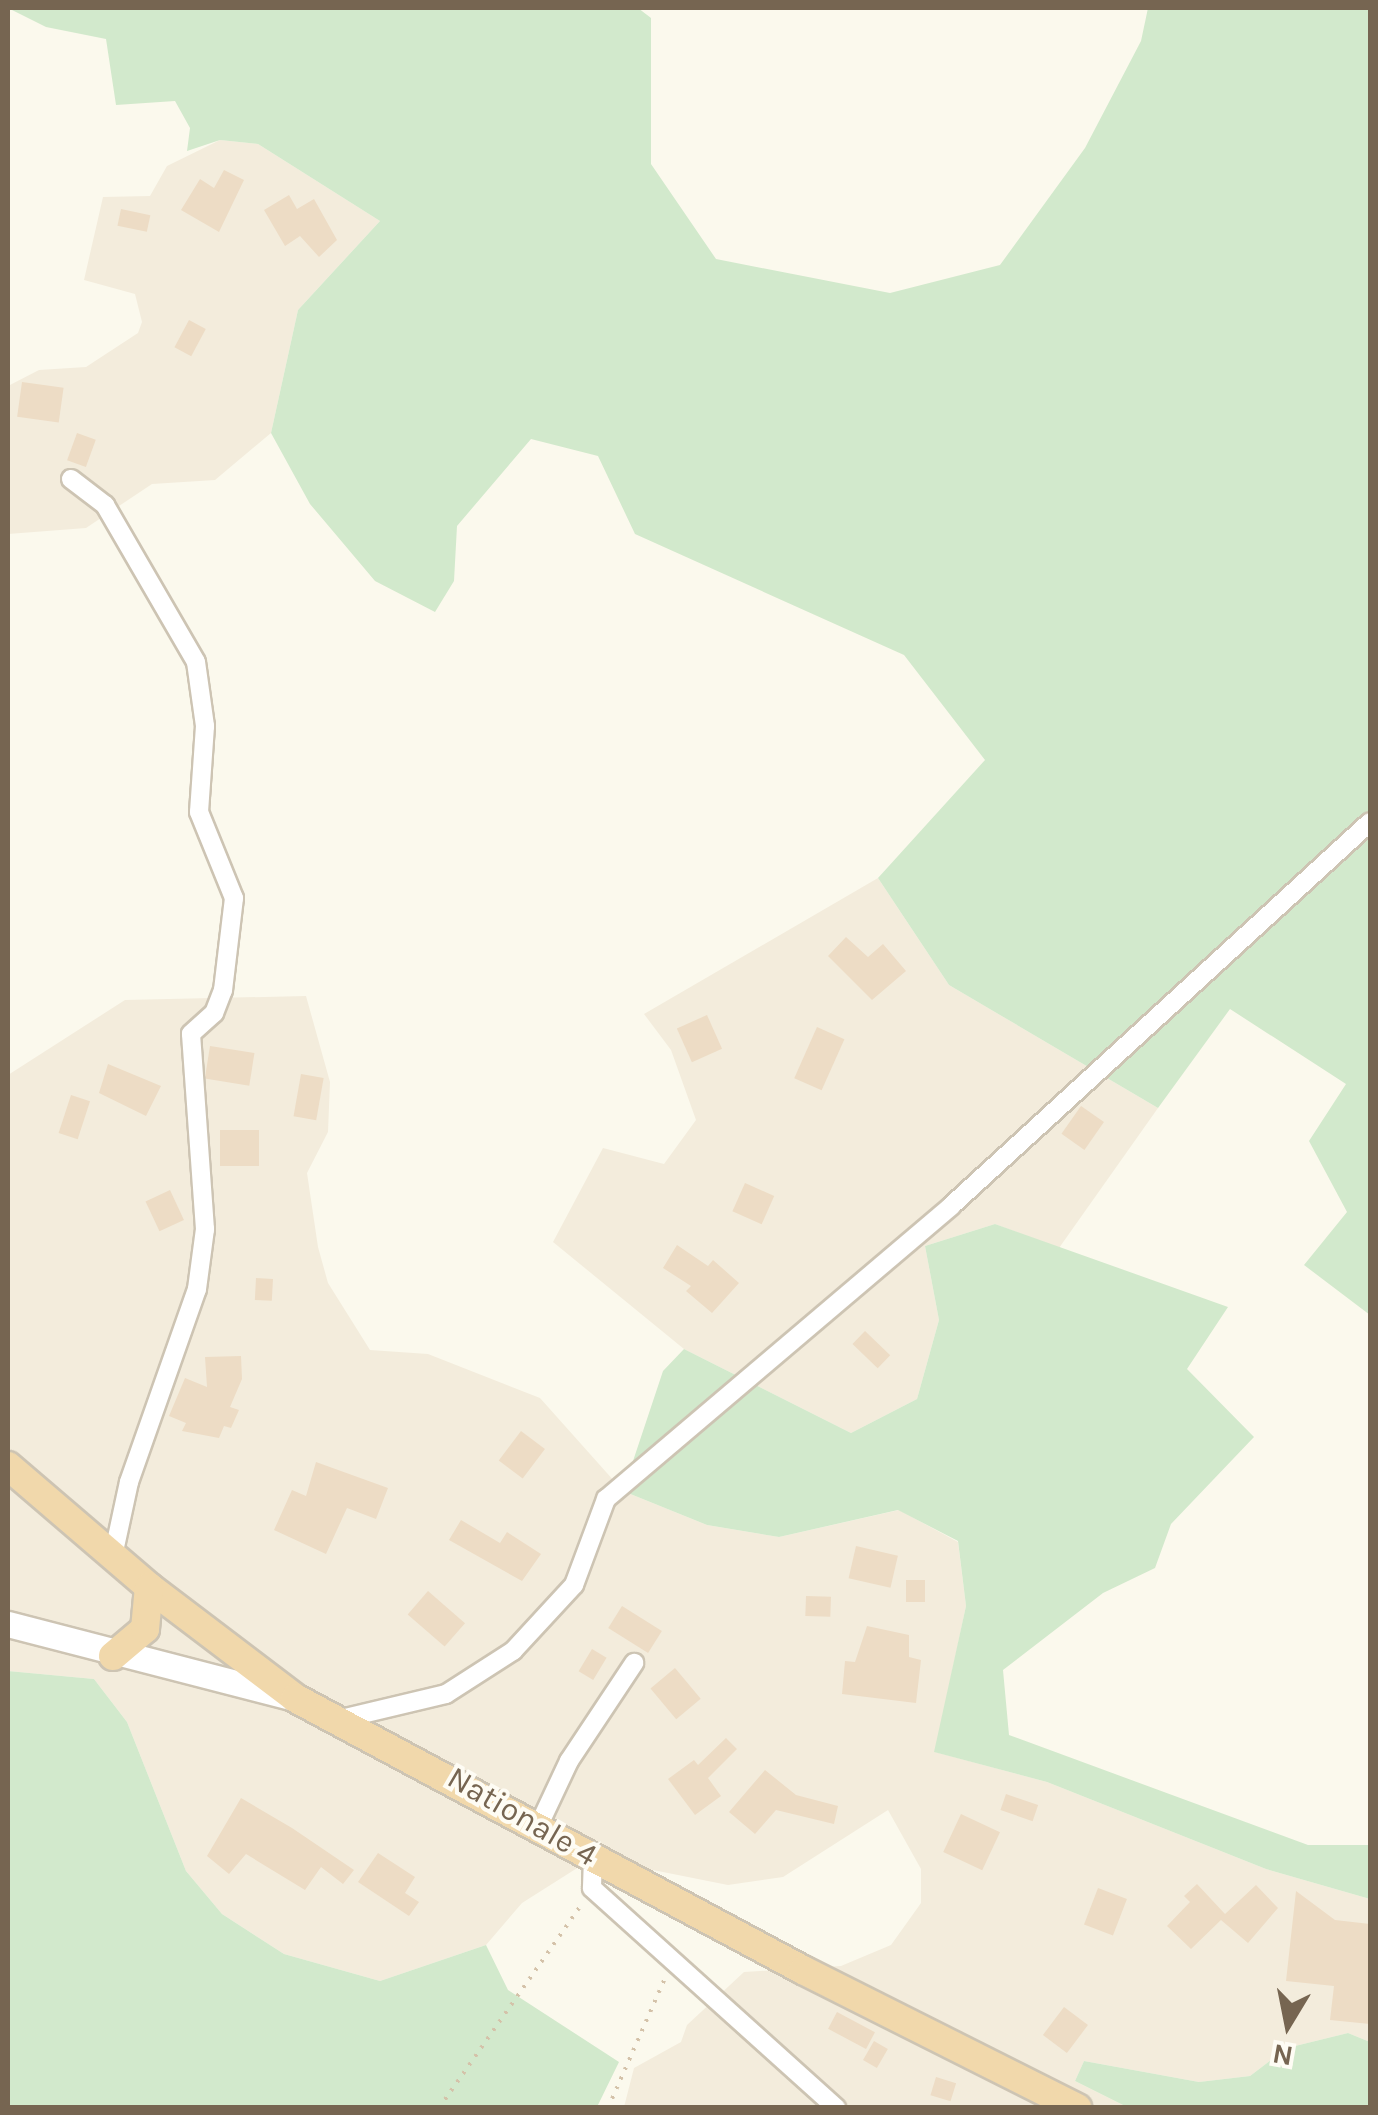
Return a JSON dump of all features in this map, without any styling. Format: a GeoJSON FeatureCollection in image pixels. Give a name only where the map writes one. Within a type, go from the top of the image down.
{"type":"FeatureCollection","features":[{"type":"Feature","properties":{"kind":"highway","name":"Nationale 4"},"geometry":{"type":"LineString","coordinates":[[8,1466],[149,1587],[295,1698],[341,1719],[593,1858],[1076,2108]]}},
{"type":"Feature","properties":{"kind":"highway"},"geometry":{"type":"LineString","coordinates":[[113,1656],[145,1628],[149,1587]]}},
{"type":"Feature","properties":{"kind":"main road"},"geometry":{"type":"LineString","coordinates":[[8,1624],[113,1656],[295,1698]]}},
{"type":"Feature","properties":{"kind":"street"},"geometry":{"type":"LineString","coordinates":[[71,479],[105,505],[158,586],[196,662],[205,726],[199,812],[234,898],[223,990],[214,1013],[191,1034],[205,1229],[197,1289],[128,1482],[113,1556]]}},
{"type":"Feature","properties":{"kind":"street"},"geometry":{"type":"LineString","coordinates":[[341,1719],[446,1694],[513,1651],[574,1585],[606,1499],[951,1206],[1370,822]]}},
{"type":"Feature","properties":{"kind":"street"},"geometry":{"type":"LineString","coordinates":[[538,1827],[568,1761],[634,1663]]}},
{"type":"Feature","properties":{"kind":"street"},"geometry":{"type":"LineString","coordinates":[[593,1858],[592,1888],[836,2108]]}},
{"type":"Feature","properties":{"kind":"path"},"geometry":{"type":"LineString","coordinates":[[439,2108],[592,1888]]}},
{"type":"Feature","properties":{"kind":"path"},"geometry":{"type":"LineString","coordinates":[[608,2108],[673,1960]]}},
{"type":"Feature","properties":{"kind":"shaded area"},"geometry":{"type":"Polygon","coordinates":[[[220,140],[258,144],[380,221],[298,310],[271,433],[215,480],[152,484],[86,528],[8,534],[8,386],[39,370],[86,367],[138,333],[142,322],[135,294],[84,280],[103,197],[150,196],[167,166],[220,140]]]}},
{"type":"Feature","properties":{"kind":"shaded area"},"geometry":{"type":"Polygon","coordinates":[[[878,878],[949,985],[1158,1108],[1059,1248],[995,1224],[925,1246],[939,1320],[917,1399],[851,1433],[684,1349],[553,1242],[603,1148],[664,1164],[696,1120],[671,1050],[644,1014],[878,878]]]}},
{"type":"Feature","properties":{"kind":"shaded area"},"geometry":{"type":"Polygon","coordinates":[[[306,996],[330,1082],[328,1132],[307,1173],[318,1247],[328,1283],[370,1350],[428,1354],[540,1398],[623,1491],[707,1525],[779,1537],[899,1510],[958,1542],[966,1606],[935,1752],[1047,1782],[1266,1869],[1370,1899],[1370,2042],[1348,2033],[1287,2048],[1250,2076],[1199,2082],[1084,2061],[1075,2081],[1127,2107],[624,2107],[634,2068],[681,2042],[687,2025],[744,1972],[841,1966],[891,1945],[921,1903],[921,1869],[888,1810],[783,1877],[728,1885],[593,1858],[522,1903],[486,1945],[380,1981],[284,1954],[222,1914],[186,1871],[127,1722],[94,1679],[8,1671],[8,1075],[125,1000],[306,996]]]}},
{"type":"Feature","properties":{"kind":"green space"},"geometry":{"type":"Polygon","coordinates":[[[8,8],[638,8],[651,18],[651,164],[716,259],[890,293],[1000,265],[1085,148],[1141,41],[1148,8],[1370,8],[1370,1315],[1304,1265],[1347,1212],[1309,1141],[1346,1084],[1230,1009],[1158,1108],[949,985],[878,878],[985,760],[904,655],[635,534],[598,456],[531,439],[457,526],[454,581],[435,612],[375,581],[310,504],[271,433],[298,310],[380,221],[258,144],[220,140],[187,151],[190,128],[175,101],[116,105],[106,39],[46,27],[8,8]]]}},
{"type":"Feature","properties":{"kind":"green space"},"geometry":{"type":"Polygon","coordinates":[[[995,1224],[1228,1307],[1187,1369],[1254,1437],[1171,1524],[1155,1568],[1103,1593],[1003,1670],[1009,1735],[1308,1845],[1370,1845],[1370,1899],[1266,1869],[1047,1782],[934,1752],[966,1606],[958,1541],[898,1510],[779,1537],[707,1525],[623,1491],[663,1371],[684,1349],[851,1433],[917,1399],[939,1320],[925,1246],[995,1224]]]}},
{"type":"Feature","properties":{"kind":"green space"},"geometry":{"type":"Polygon","coordinates":[[[8,1671],[94,1679],[127,1722],[186,1871],[222,1914],[284,1954],[380,1981],[486,1945],[508,1990],[619,2062],[597,2107],[8,2107],[8,1671]]]}},
{"type":"Feature","properties":{"kind":"green space"},"geometry":{"type":"Polygon","coordinates":[[[1348,2033],[1370,2042],[1370,2107],[1127,2107],[1075,2081],[1084,2061],[1199,2082],[1250,2076],[1287,2048],[1348,2033]]]}},
{"type":"Feature","properties":{"kind":"building"},"geometry":{"type":"Polygon","coordinates":[[[224,170],[244,180],[219,232],[181,210],[200,179],[214,188],[224,170]]]}},
{"type":"Feature","properties":{"kind":"building"},"geometry":{"type":"Polygon","coordinates":[[[289,195],[297,209],[314,199],[337,240],[319,257],[300,236],[285,246],[264,210],[289,195]]]}},
{"type":"Feature","properties":{"kind":"building"},"geometry":{"type":"Polygon","coordinates":[[[121,209],[150,215],[147,232],[117,226],[121,209]]]}},
{"type":"Feature","properties":{"kind":"building"},"geometry":{"type":"Polygon","coordinates":[[[189,320],[206,329],[191,356],[174,347],[189,320]]]}},
{"type":"Feature","properties":{"kind":"building"},"geometry":{"type":"Polygon","coordinates":[[[22,382],[64,388],[59,423],[17,417],[22,382]]]}},
{"type":"Feature","properties":{"kind":"building"},"geometry":{"type":"Polygon","coordinates":[[[77,433],[96,440],[86,467],[67,460],[77,433]]]}},
{"type":"Feature","properties":{"kind":"building"},"geometry":{"type":"Polygon","coordinates":[[[846,937],[868,957],[883,944],[906,971],[872,1000],[828,956],[846,937]]]}},
{"type":"Feature","properties":{"kind":"building"},"geometry":{"type":"Polygon","coordinates":[[[707,1015],[722,1049],[692,1062],[677,1028],[707,1015]]]}},
{"type":"Feature","properties":{"kind":"building"},"geometry":{"type":"Polygon","coordinates":[[[817,1027],[844,1039],[822,1090],[794,1078],[817,1027]]]}},
{"type":"Feature","properties":{"kind":"building"},"geometry":{"type":"Polygon","coordinates":[[[210,1046],[254,1053],[249,1086],[205,1079],[210,1046]]]}},
{"type":"Feature","properties":{"kind":"building"},"geometry":{"type":"Polygon","coordinates":[[[108,1064],[161,1086],[146,1116],[99,1093],[108,1064]]]}},
{"type":"Feature","properties":{"kind":"building"},"geometry":{"type":"Polygon","coordinates":[[[301,1074],[324,1078],[316,1120],[294,1116],[301,1074]]]}},
{"type":"Feature","properties":{"kind":"building"},"geometry":{"type":"Polygon","coordinates":[[[71,1095],[90,1101],[78,1139],[59,1133],[71,1095]]]}},
{"type":"Feature","properties":{"kind":"building"},"geometry":{"type":"Polygon","coordinates":[[[1081,1106],[1104,1122],[1084,1150],[1061,1134],[1081,1106]]]}},
{"type":"Feature","properties":{"kind":"building"},"geometry":{"type":"Polygon","coordinates":[[[220,1130],[259,1130],[259,1166],[220,1166],[220,1130]]]}},
{"type":"Feature","properties":{"kind":"building"},"geometry":{"type":"Polygon","coordinates":[[[745,1183],[774,1196],[762,1224],[732,1211],[745,1183]]]}},
{"type":"Feature","properties":{"kind":"building"},"geometry":{"type":"Polygon","coordinates":[[[170,1190],[184,1220],[159,1231],[146,1201],[170,1190]]]}},
{"type":"Feature","properties":{"kind":"building"},"geometry":{"type":"Polygon","coordinates":[[[677,1245],[708,1266],[713,1260],[739,1283],[712,1313],[686,1291],[691,1286],[663,1268],[677,1245]]]}},
{"type":"Feature","properties":{"kind":"building"},"geometry":{"type":"Polygon","coordinates":[[[256,1278],[273,1279],[272,1301],[255,1300],[256,1278]]]}},
{"type":"Feature","properties":{"kind":"building"},"geometry":{"type":"Polygon","coordinates":[[[865,1331],[890,1355],[878,1368],[852,1344],[865,1331]]]}},
{"type":"Feature","properties":{"kind":"building"},"geometry":{"type":"Polygon","coordinates":[[[241,1356],[242,1379],[230,1407],[239,1410],[231,1428],[224,1426],[219,1438],[182,1431],[186,1423],[169,1416],[185,1378],[207,1387],[205,1357],[241,1356]]]}},
{"type":"Feature","properties":{"kind":"building"},"geometry":{"type":"Polygon","coordinates":[[[521,1431],[545,1449],[523,1479],[499,1461],[521,1431]]]}},
{"type":"Feature","properties":{"kind":"building"},"geometry":{"type":"Polygon","coordinates":[[[316,1462],[388,1488],[376,1519],[347,1508],[326,1554],[274,1530],[292,1490],[306,1496],[316,1462]]]}},
{"type":"Feature","properties":{"kind":"building"},"geometry":{"type":"Polygon","coordinates":[[[461,1520],[500,1543],[507,1532],[541,1554],[522,1581],[449,1540],[461,1520]]]}},
{"type":"Feature","properties":{"kind":"building"},"geometry":{"type":"Polygon","coordinates":[[[856,1546],[898,1556],[890,1588],[849,1578],[856,1546]]]}},
{"type":"Feature","properties":{"kind":"building"},"geometry":{"type":"Polygon","coordinates":[[[906,1580],[925,1580],[925,1602],[906,1602],[906,1580]]]}},
{"type":"Feature","properties":{"kind":"building"},"geometry":{"type":"Polygon","coordinates":[[[428,1591],[465,1623],[445,1647],[408,1614],[428,1591]]]}},
{"type":"Feature","properties":{"kind":"building"},"geometry":{"type":"Polygon","coordinates":[[[806,1596],[831,1597],[830,1617],[805,1616],[806,1596]]]}},
{"type":"Feature","properties":{"kind":"building"},"geometry":{"type":"Polygon","coordinates":[[[622,1606],[662,1631],[648,1653],[608,1628],[622,1606]]]}},
{"type":"Feature","properties":{"kind":"building"},"geometry":{"type":"Polygon","coordinates":[[[867,1626],[909,1635],[909,1657],[921,1660],[916,1703],[842,1694],[845,1661],[855,1662],[867,1626]]]}},
{"type":"Feature","properties":{"kind":"building"},"geometry":{"type":"Polygon","coordinates":[[[592,1649],[607,1658],[593,1680],[579,1671],[592,1649]]]}},
{"type":"Feature","properties":{"kind":"building"},"geometry":{"type":"Polygon","coordinates":[[[675,1668],[701,1699],[676,1719],[650,1689],[675,1668]]]}},
{"type":"Feature","properties":{"kind":"building"},"geometry":{"type":"Polygon","coordinates":[[[726,1738],[737,1749],[708,1778],[721,1796],[695,1815],[668,1779],[694,1760],[698,1765],[726,1738]]]}},
{"type":"Feature","properties":{"kind":"building"},"geometry":{"type":"Polygon","coordinates":[[[765,1770],[796,1795],[838,1806],[834,1824],[776,1810],[755,1834],[729,1812],[765,1770]]]}},
{"type":"Feature","properties":{"kind":"building"},"geometry":{"type":"Polygon","coordinates":[[[1006,1794],[1038,1805],[1033,1821],[1000,1810],[1006,1794]]]}},
{"type":"Feature","properties":{"kind":"building"},"geometry":{"type":"Polygon","coordinates":[[[241,1798],[354,1870],[343,1884],[321,1867],[305,1890],[246,1854],[229,1874],[207,1856],[241,1798]]]}},
{"type":"Feature","properties":{"kind":"building"},"geometry":{"type":"Polygon","coordinates":[[[961,1814],[1000,1832],[982,1870],[943,1852],[961,1814]]]}},
{"type":"Feature","properties":{"kind":"building"},"geometry":{"type":"Polygon","coordinates":[[[378,1853],[415,1877],[405,1893],[419,1902],[409,1916],[358,1882],[378,1853]]]}},
{"type":"Feature","properties":{"kind":"building"},"geometry":{"type":"Polygon","coordinates":[[[1197,1884],[1225,1914],[1256,1885],[1278,1908],[1248,1943],[1221,1920],[1191,1949],[1167,1926],[1190,1902],[1184,1896],[1197,1884]]]}},
{"type":"Feature","properties":{"kind":"building"},"geometry":{"type":"Polygon","coordinates":[[[1098,1888],[1127,1899],[1113,1936],[1084,1924],[1098,1888]]]}},
{"type":"Feature","properties":{"kind":"building"},"geometry":{"type":"Polygon","coordinates":[[[1296,1891],[1335,1920],[1370,1924],[1370,2024],[1330,2020],[1334,1986],[1286,1981],[1296,1891]]]}},
{"type":"Feature","properties":{"kind":"building"},"geometry":{"type":"Polygon","coordinates":[[[1064,2007],[1088,2025],[1067,2053],[1043,2035],[1064,2007]]]}},
{"type":"Feature","properties":{"kind":"building"},"geometry":{"type":"Polygon","coordinates":[[[837,2012],[875,2032],[866,2049],[828,2029],[837,2012]]]}},
{"type":"Feature","properties":{"kind":"building"},"geometry":{"type":"Polygon","coordinates":[[[874,2041],[888,2049],[877,2068],[863,2060],[874,2041]]]}},
{"type":"Feature","properties":{"kind":"building"},"geometry":{"type":"Polygon","coordinates":[[[936,2077],[956,2083],[951,2101],[930,2095],[936,2077]]]}}]}
